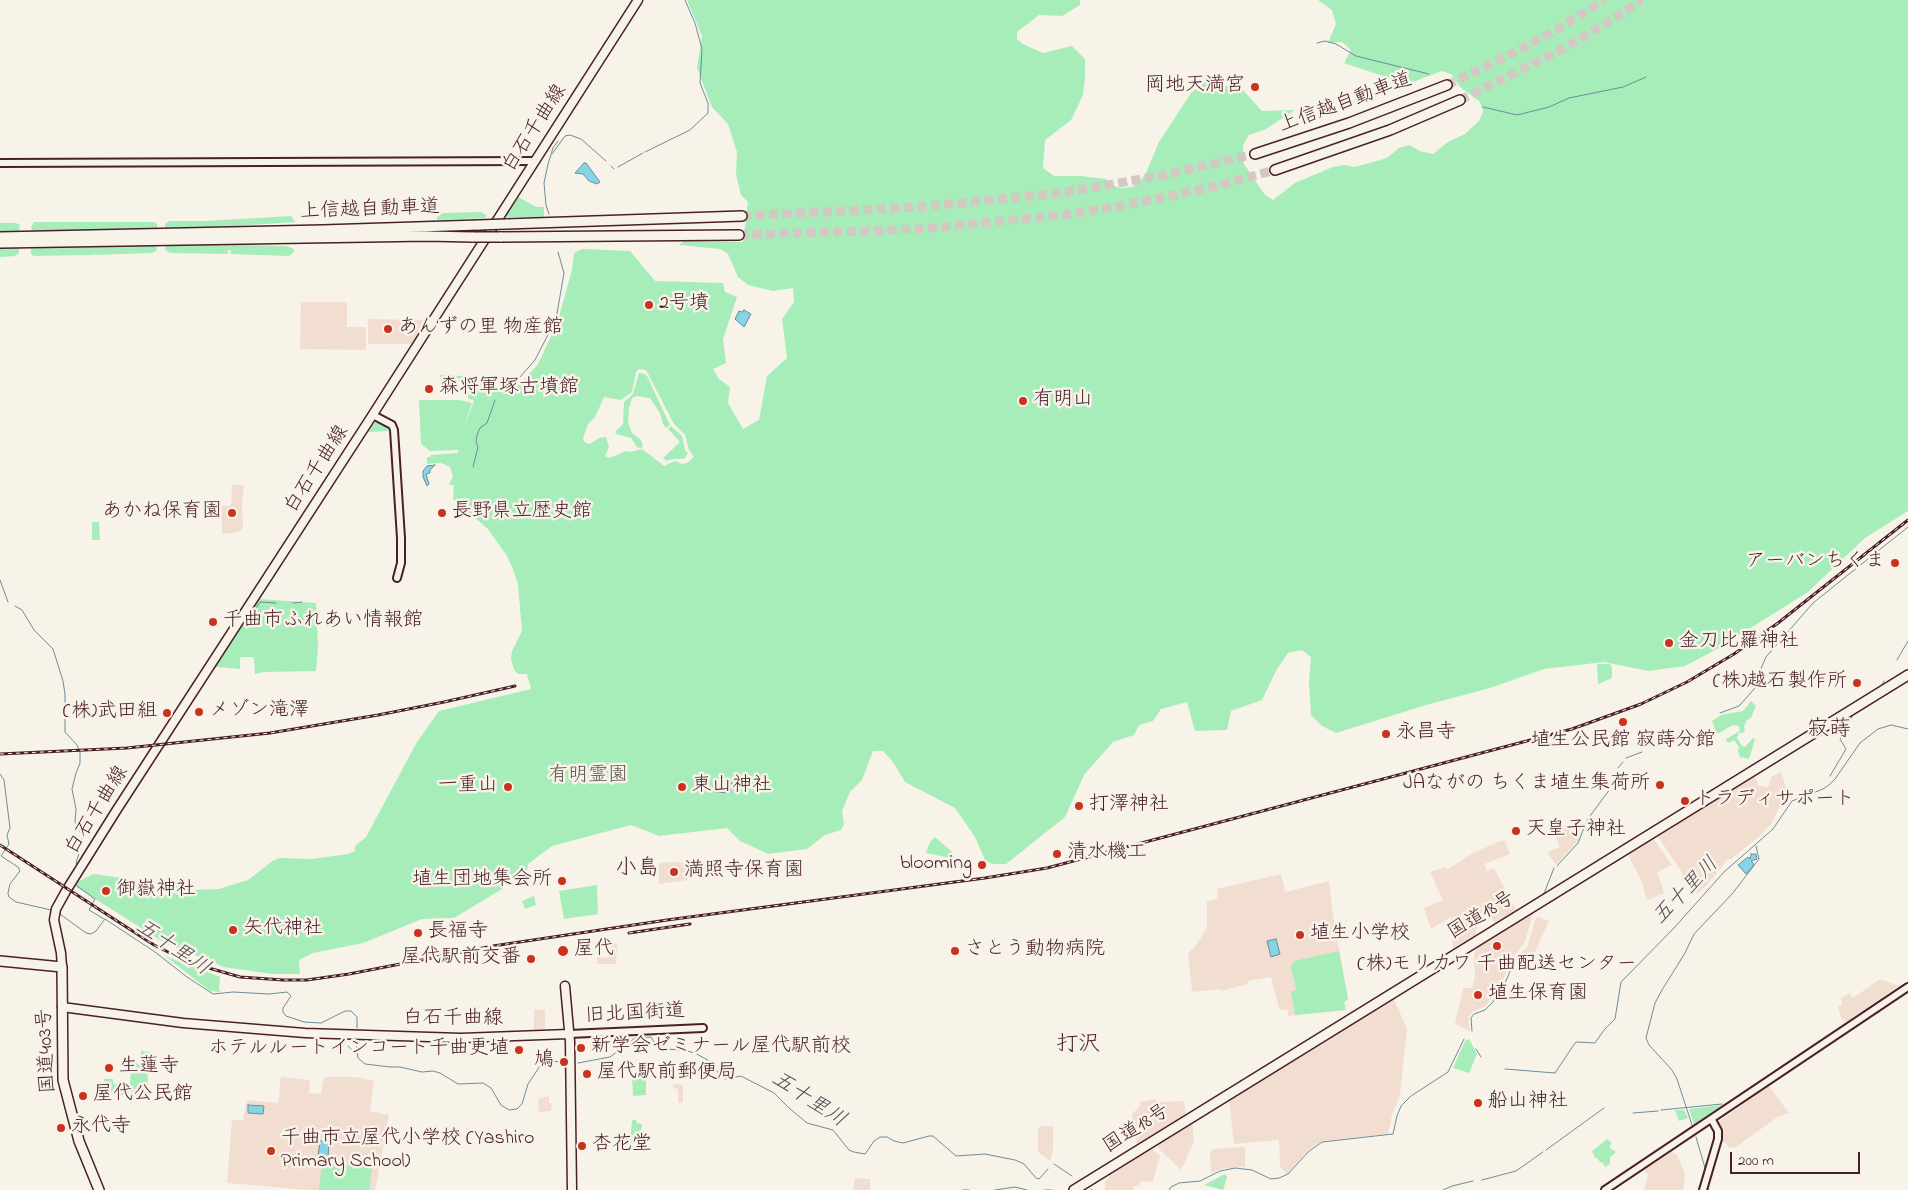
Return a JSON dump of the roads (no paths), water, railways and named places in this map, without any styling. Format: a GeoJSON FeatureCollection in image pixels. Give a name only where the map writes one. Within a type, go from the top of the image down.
{"type":"FeatureCollection","features":[{"type":"Feature","properties":{"kind":"highway","name":"上信越自動車道"},"geometry":{"type":"LineString","coordinates":[[1255,154],[1357,120],[1447,85]]}},
{"type":"Feature","properties":{"kind":"highway","name":"上信越自動車道"},"geometry":{"type":"LineString","coordinates":[[1275,170],[1390,130],[1460,100]]}},
{"type":"Feature","properties":{"kind":"highway","name":"上信越自動車道"},"geometry":{"type":"LineString","coordinates":[[0,237],[323,230],[742,216]]}},
{"type":"Feature","properties":{"kind":"highway","name":"上信越自動車道"},"geometry":{"type":"LineString","coordinates":[[0,244],[249,238],[738,235]]}},
{"type":"Feature","properties":{"kind":"highway","name":"国道18号"},"geometry":{"type":"LineString","coordinates":[[1078,1189],[1908,676]]}},
{"type":"Feature","properties":{"kind":"highway"},"geometry":{"type":"LineString","coordinates":[[0,961],[62,967]]}},
{"type":"Feature","properties":{"kind":"highway","name":"国道403号"},"geometry":{"type":"LineString","coordinates":[[62,967],[62,1071],[65,1092],[79,1141],[99,1190]]}},
{"type":"Feature","properties":{"kind":"main road","name":"白石千曲線"},"geometry":{"type":"LineString","coordinates":[[62,967],[60,944],[54,926],[58,905],[116,810],[373,415],[638,0]]}},
{"type":"Feature","properties":{"kind":"main road"},"geometry":{"type":"LineString","coordinates":[[566,986],[569,1034],[572,1190]]}},
{"type":"Feature","properties":{"kind":"main road","name":"白石千曲線"},"geometry":{"type":"LineString","coordinates":[[62,1006],[183,1023],[305,1033],[461,1038],[569,1034]]}},
{"type":"Feature","properties":{"kind":"street"},"geometry":{"type":"LineString","coordinates":[[0,163],[534,161]]}},
{"type":"Feature","properties":{"kind":"street"},"geometry":{"type":"LineString","coordinates":[[373,415],[389,422],[394,430],[401,538],[401,563],[398,578]]}},
{"type":"Feature","properties":{"kind":"street"},"geometry":{"type":"LineString","coordinates":[[1605,1190],[1908,987]]}},
{"type":"Feature","properties":{"kind":"street","name":"旧北国街道"},"geometry":{"type":"LineString","coordinates":[[569,1034],[703,1028]]}},
{"type":"Feature","properties":{"kind":"street"},"geometry":{"type":"LineString","coordinates":[[1703,1190],[1718,1139],[1718,1131],[1712,1120]]}},
{"type":"Feature","properties":{"kind":"water"},"geometry":{"type":"Polygon","coordinates":[[[586,163],[600,182],[597,184],[589,181],[583,174],[575,173],[586,163]]]}},
{"type":"Feature","properties":{"kind":"water"},"geometry":{"type":"Polygon","coordinates":[[[744,310],[751,314],[744,327],[735,319],[739,311],[742,312],[744,310]]]}},
{"type":"Feature","properties":{"kind":"water"},"geometry":{"type":"Polygon","coordinates":[[[435,465],[430,470],[430,473],[426,474],[429,484],[427,486],[423,477],[423,471],[427,466],[435,465]]]}},
{"type":"Feature","properties":{"kind":"water"},"geometry":{"type":"Polygon","coordinates":[[[716,780],[729,781],[732,784],[730,793],[714,792],[713,786],[716,780]]]}},
{"type":"Feature","properties":{"kind":"water"},"geometry":{"type":"Polygon","coordinates":[[[1751,854],[1756,854],[1757,859],[1751,861],[1754,864],[1746,874],[1738,865],[1748,857],[1750,859],[1751,854]]]}},
{"type":"Feature","properties":{"kind":"water"},"geometry":{"type":"Polygon","coordinates":[[[1276,939],[1280,954],[1271,957],[1267,941],[1276,939]]]}},
{"type":"Feature","properties":{"kind":"water"},"geometry":{"type":"Polygon","coordinates":[[[248,1105],[264,1106],[263,1114],[248,1113],[248,1105]]]}},
{"type":"Feature","properties":{"kind":"water"},"geometry":{"type":"Polygon","coordinates":[[[320,1141],[329,1142],[328,1158],[318,1157],[320,1141]]]}},
{"type":"Feature","properties":{"kind":"waterway"},"geometry":{"type":"LineString","coordinates":[[645,152],[690,130],[708,113],[708,103],[700,83],[702,49],[695,23],[685,0]]}},
{"type":"Feature","properties":{"kind":"waterway"},"geometry":{"type":"LineString","coordinates":[[1317,43],[1325,41],[1336,44],[1356,56],[1429,74]]}},
{"type":"Feature","properties":{"kind":"waterway"},"geometry":{"type":"LineString","coordinates":[[1483,107],[1517,115],[1549,107],[1569,98],[1623,87],[1646,77]]}},
{"type":"Feature","properties":{"kind":"waterway"},"geometry":{"type":"LineString","coordinates":[[552,154],[565,136],[570,135],[581,139],[606,161]]}},
{"type":"Feature","properties":{"kind":"waterway"},"geometry":{"type":"LineString","coordinates":[[549,214],[546,205],[544,183],[553,148],[558,141]]}},
{"type":"Feature","properties":{"kind":"waterway"},"geometry":{"type":"LineString","coordinates":[[618,167],[643,153]]}},
{"type":"Feature","properties":{"kind":"waterway"},"geometry":{"type":"LineString","coordinates":[[611,166],[614,169]]}},
{"type":"Feature","properties":{"kind":"waterway"},"geometry":{"type":"LineString","coordinates":[[520,377],[535,360],[556,319],[564,273],[558,252]]}},
{"type":"Feature","properties":{"kind":"waterway"},"geometry":{"type":"LineString","coordinates":[[473,467],[478,447],[476,442],[477,435],[480,428],[487,423],[495,400]]}},
{"type":"Feature","properties":{"kind":"waterway"},"geometry":{"type":"LineString","coordinates":[[1759,673],[1766,657],[1813,603],[1908,527]]}},
{"type":"Feature","properties":{"kind":"waterway"},"geometry":{"type":"LineString","coordinates":[[0,580],[8,602]]}},
{"type":"Feature","properties":{"kind":"waterway"},"geometry":{"type":"LineString","coordinates":[[254,622],[255,610],[260,602],[276,603]]}},
{"type":"Feature","properties":{"kind":"waterway"},"geometry":{"type":"LineString","coordinates":[[293,603],[302,602]]}},
{"type":"Feature","properties":{"kind":"waterway"},"geometry":{"type":"LineString","coordinates":[[15,606],[22,610],[34,630],[53,649],[63,681],[65,732],[77,745],[80,752],[80,763],[72,789],[76,809],[75,822],[82,836],[76,863],[78,865]]}},
{"type":"Feature","properties":{"kind":"waterway"},"geometry":{"type":"LineString","coordinates":[[1897,660],[1908,641]]}},
{"type":"Feature","properties":{"kind":"waterway"},"geometry":{"type":"LineString","coordinates":[[1872,692],[1882,685],[1884,681]]}},
{"type":"Feature","properties":{"kind":"waterway"},"geometry":{"type":"LineString","coordinates":[[1720,713],[1739,706],[1755,688]]}},
{"type":"Feature","properties":{"kind":"waterway"},"geometry":{"type":"LineString","coordinates":[[1830,776],[1846,749],[1840,739],[1854,713],[1863,708]]}},
{"type":"Feature","properties":{"kind":"waterway","name":"五十里川"},"geometry":{"type":"LineString","coordinates":[[1505,1069],[1555,1073],[1575,1043],[1595,1043],[1615,1019],[1621,982],[1674,928],[1724,872],[1773,829],[1792,801],[1829,785],[1860,743],[1878,729],[1891,725],[1908,729]]}},
{"type":"Feature","properties":{"kind":"waterway"},"geometry":{"type":"LineString","coordinates":[[1679,733],[1683,731]]}},
{"type":"Feature","properties":{"kind":"waterway"},"geometry":{"type":"LineString","coordinates":[[1653,747],[1658,744]]}},
{"type":"Feature","properties":{"kind":"waterway"},"geometry":{"type":"LineString","coordinates":[[1626,758],[1642,752]]}},
{"type":"Feature","properties":{"kind":"waterway"},"geometry":{"type":"LineString","coordinates":[[1618,768],[1623,762]]}},
{"type":"Feature","properties":{"kind":"waterway","name":"五十里川"},"geometry":{"type":"LineString","coordinates":[[0,774],[4,780],[10,828],[7,835],[9,844],[1,856],[18,867],[20,871],[10,884],[9,897],[16,902],[51,910]]}},
{"type":"Feature","properties":{"kind":"waterway"},"geometry":{"type":"LineString","coordinates":[[1557,866],[1578,843],[1587,820],[1613,785],[1614,779]]}},
{"type":"Feature","properties":{"kind":"waterway"},"geometry":{"type":"LineString","coordinates":[[1692,1125],[1677,1079],[1672,1070],[1649,1045],[1646,1038],[1655,1003],[1685,953],[1694,934],[1732,894],[1759,859],[1756,846]]}},
{"type":"Feature","properties":{"kind":"waterway"},"geometry":{"type":"LineString","coordinates":[[1543,896],[1554,868]]}},
{"type":"Feature","properties":{"kind":"waterway"},"geometry":{"type":"LineString","coordinates":[[77,886],[95,899],[89,910],[104,919]]}},
{"type":"Feature","properties":{"kind":"waterway","name":"五十里川"},"geometry":{"type":"LineString","coordinates":[[60,914],[86,933],[91,934],[96,931],[105,919],[213,994],[233,992],[269,994],[287,992],[291,996],[283,1008],[286,1016],[304,1022],[321,1023],[345,1011],[351,1011],[357,1017],[357,1028]]}},
{"type":"Feature","properties":{"kind":"waterway"},"geometry":{"type":"LineString","coordinates":[[1472,1031],[1471,1018],[1474,1014],[1485,1010],[1492,1003],[1505,983],[1516,958]]}},
{"type":"Feature","properties":{"kind":"waterway","name":"五十里川"},"geometry":{"type":"LineString","coordinates":[[578,1063],[610,1057],[635,1038],[651,1037],[657,1047],[695,1053],[711,1062],[721,1077],[725,1079],[741,1076],[774,1093],[807,1123],[833,1130],[849,1150],[854,1152],[865,1154],[874,1141],[880,1137],[887,1137],[903,1143],[933,1136],[956,1156],[985,1154],[1015,1160],[1024,1164],[1039,1179],[1048,1169]]}},
{"type":"Feature","properties":{"kind":"waterway"},"geometry":{"type":"LineString","coordinates":[[1169,1190],[1179,1183],[1200,1181],[1220,1171],[1235,1168],[1252,1170],[1271,1179],[1279,1178],[1288,1174],[1308,1152],[1322,1142],[1393,1134],[1401,1106],[1411,1096],[1448,1072],[1464,1039]]}},
{"type":"Feature","properties":{"kind":"waterway"},"geometry":{"type":"LineString","coordinates":[[341,1040],[344,1044]]}},
{"type":"Feature","properties":{"kind":"waterway","name":"五十里川"},"geometry":{"type":"LineString","coordinates":[[356,1041],[358,1058],[365,1064],[400,1067],[422,1072],[433,1071],[458,1084],[483,1083],[491,1088],[501,1105],[509,1110],[517,1109],[522,1104],[528,1084],[542,1063],[546,1061],[563,1062]]}},
{"type":"Feature","properties":{"kind":"waterway"},"geometry":{"type":"LineString","coordinates":[[348,1046],[356,1054]]}},
{"type":"Feature","properties":{"kind":"waterway","name":"五十里川"},"geometry":{"type":"LineString","coordinates":[[1476,1049],[1481,1057]]}},
{"type":"Feature","properties":{"kind":"waterway"},"geometry":{"type":"LineString","coordinates":[[1661,1110],[1722,1104]]}},
{"type":"Feature","properties":{"kind":"waterway"},"geometry":{"type":"LineString","coordinates":[[1546,1150],[1604,1108]]}},
{"type":"Feature","properties":{"kind":"waterway"},"geometry":{"type":"LineString","coordinates":[[1633,1113],[1658,1111]]}},
{"type":"Feature","properties":{"kind":"waterway"},"geometry":{"type":"LineString","coordinates":[[1696,1137],[1705,1168]]}},
{"type":"Feature","properties":{"kind":"waterway"},"geometry":{"type":"LineString","coordinates":[[1482,1180],[1516,1171],[1543,1152]]}},
{"type":"Feature","properties":{"kind":"waterway","name":"五十里川"},"geometry":{"type":"LineString","coordinates":[[1054,1164],[1072,1176]]}},
{"type":"Feature","properties":{"kind":"waterway"},"geometry":{"type":"LineString","coordinates":[[1443,1190],[1473,1181]]}},
{"type":"Feature","properties":{"kind":"waterway"},"geometry":{"type":"LineString","coordinates":[[1708,1190],[1709,1181]]}},
{"type":"Feature","properties":{"kind":"waterway"},"geometry":{"type":"LineString","coordinates":[[995,1190],[1015,1187],[1027,1190]]}},
{"type":"Feature","properties":{"kind":"waterway"},"geometry":{"type":"LineString","coordinates":[[963,1190],[969,1190]]}},
{"type":"Feature","properties":{"kind":"waterway"},"geometry":{"type":"LineString","coordinates":[[1045,1190],[1052,1190]]}},
{"type":"Feature","properties":{"kind":"tunnel"},"geometry":{"type":"LineString","coordinates":[[1447,85],[1551,33],[1604,0]]}},
{"type":"Feature","properties":{"kind":"tunnel"},"geometry":{"type":"LineString","coordinates":[[1460,100],[1559,51],[1642,0]]}},
{"type":"Feature","properties":{"kind":"tunnel"},"geometry":{"type":"LineString","coordinates":[[742,216],[919,207],[1061,193],[1165,175],[1255,154]]}},
{"type":"Feature","properties":{"kind":"tunnel"},"geometry":{"type":"LineString","coordinates":[[739,235],[921,229],[1063,215],[1170,196],[1275,170]]}},
{"type":"Feature","properties":{"kind":"railway"},"geometry":{"type":"LineString","coordinates":[[0,845],[154,945],[174,955],[195,964],[240,977],[283,980],[307,980],[349,974],[493,946],[667,920],[985,878],[1047,868],[1572,729],[1641,704],[1687,682],[1734,654],[1778,623],[1908,520]]}},
{"type":"Feature","properties":{"kind":"railway"},"geometry":{"type":"LineString","coordinates":[[0,754],[127,748],[270,733],[378,715],[515,686]]}},
{"type":"Feature","properties":{"kind":"railway"},"geometry":{"type":"LineString","coordinates":[[629,933],[690,924]]}},
{"type":"Feature","properties":{"kind":"place","name":"岡地天満宮"},"geometry":{"type":"Point","coordinates":[1255,87]}},
{"type":"Feature","properties":{"kind":"place","name":"2号墳"},"geometry":{"type":"Point","coordinates":[649,305]}},
{"type":"Feature","properties":{"kind":"place","name":"あんずの里 物産館"},"geometry":{"type":"Point","coordinates":[388,329]}},
{"type":"Feature","properties":{"kind":"place","name":"森将軍塚古墳館"},"geometry":{"type":"Point","coordinates":[429,389]}},
{"type":"Feature","properties":{"kind":"place","name":"有明山"},"geometry":{"type":"Point","coordinates":[1023,401]}},
{"type":"Feature","properties":{"kind":"place","name":"あかね保育園"},"geometry":{"type":"Point","coordinates":[232,513]}},
{"type":"Feature","properties":{"kind":"place","name":"長野県立歴史館"},"geometry":{"type":"Point","coordinates":[442,513]}},
{"type":"Feature","properties":{"kind":"place","name":"アーバンちくま"},"geometry":{"type":"Point","coordinates":[1895,563]}},
{"type":"Feature","properties":{"kind":"place","name":"千曲市ふれあい情報館"},"geometry":{"type":"Point","coordinates":[213,622]}},
{"type":"Feature","properties":{"kind":"place","name":"金刀比羅神社"},"geometry":{"type":"Point","coordinates":[1669,643]}},
{"type":"Feature","properties":{"kind":"place","name":"(株)越石製作所"},"geometry":{"type":"Point","coordinates":[1857,683]}},
{"type":"Feature","properties":{"kind":"place","name":"メゾン滝澤"},"geometry":{"type":"Point","coordinates":[199,712]}},
{"type":"Feature","properties":{"kind":"place","name":"(株)武田組"},"geometry":{"type":"Point","coordinates":[167,713]}},
{"type":"Feature","properties":{"kind":"place","name":"埴生公民館 寂蒔分館"},"geometry":{"type":"Point","coordinates":[1623,722]}},
{"type":"Feature","properties":{"kind":"place","name":"永昌寺"},"geometry":{"type":"Point","coordinates":[1386,734]}},
{"type":"Feature","properties":{"kind":"place","name":"JAながの ちくま埴生集荷所"},"geometry":{"type":"Point","coordinates":[1660,785]}},
{"type":"Feature","properties":{"kind":"place","name":"一重山"},"geometry":{"type":"Point","coordinates":[508,787]}},
{"type":"Feature","properties":{"kind":"place","name":"東山神社"},"geometry":{"type":"Point","coordinates":[682,787]}},
{"type":"Feature","properties":{"kind":"place","name":"トラディサポート"},"geometry":{"type":"Point","coordinates":[1685,801]}},
{"type":"Feature","properties":{"kind":"place","name":"打澤神社"},"geometry":{"type":"Point","coordinates":[1079,806]}},
{"type":"Feature","properties":{"kind":"place","name":"天皇子神社"},"geometry":{"type":"Point","coordinates":[1516,831]}},
{"type":"Feature","properties":{"kind":"place","name":"清水機工"},"geometry":{"type":"Point","coordinates":[1057,854]}},
{"type":"Feature","properties":{"kind":"place","name":"blooming"},"geometry":{"type":"Point","coordinates":[982,865]}},
{"type":"Feature","properties":{"kind":"place","name":"満照寺保育園"},"geometry":{"type":"Point","coordinates":[674,872]}},
{"type":"Feature","properties":{"kind":"place","name":"埴生団地集会所"},"geometry":{"type":"Point","coordinates":[562,881]}},
{"type":"Feature","properties":{"kind":"place","name":"御嶽神社"},"geometry":{"type":"Point","coordinates":[106,891]}},
{"type":"Feature","properties":{"kind":"place","name":"矢代神社"},"geometry":{"type":"Point","coordinates":[233,930]}},
{"type":"Feature","properties":{"kind":"place","name":"長福寺"},"geometry":{"type":"Point","coordinates":[418,933]}},
{"type":"Feature","properties":{"kind":"place","name":"埴生小学校"},"geometry":{"type":"Point","coordinates":[1300,935]}},
{"type":"Feature","properties":{"kind":"place","name":"(株)モリカワ 千曲配送センター"},"geometry":{"type":"Point","coordinates":[1497,946]}},
{"type":"Feature","properties":{"kind":"place","name":"屋代"},"geometry":{"type":"Point","coordinates":[563,951]}},
{"type":"Feature","properties":{"kind":"place","name":"さとう動物病院"},"geometry":{"type":"Point","coordinates":[955,951]}},
{"type":"Feature","properties":{"kind":"place","name":"屋代駅前交番"},"geometry":{"type":"Point","coordinates":[531,959]}},
{"type":"Feature","properties":{"kind":"place","name":"埴生保育園"},"geometry":{"type":"Point","coordinates":[1478,995]}},
{"type":"Feature","properties":{"kind":"place","name":"新学会ゼミナール屋代駅前校"},"geometry":{"type":"Point","coordinates":[581,1048]}},
{"type":"Feature","properties":{"kind":"place","name":"ホテルルートインコート千曲更埴"},"geometry":{"type":"Point","coordinates":[519,1050]}},
{"type":"Feature","properties":{"kind":"place","name":"鳩"},"geometry":{"type":"Point","coordinates":[564,1062]}},
{"type":"Feature","properties":{"kind":"place","name":"生蓮寺"},"geometry":{"type":"Point","coordinates":[109,1068]}},
{"type":"Feature","properties":{"kind":"place","name":"屋代駅前郵便局"},"geometry":{"type":"Point","coordinates":[587,1074]}},
{"type":"Feature","properties":{"kind":"place","name":"屋代公民館"},"geometry":{"type":"Point","coordinates":[83,1096]}},
{"type":"Feature","properties":{"kind":"place","name":"船山神社"},"geometry":{"type":"Point","coordinates":[1478,1103]}},
{"type":"Feature","properties":{"kind":"place","name":"永代寺"},"geometry":{"type":"Point","coordinates":[61,1128]}},
{"type":"Feature","properties":{"kind":"place","name":"杏花堂"},"geometry":{"type":"Point","coordinates":[582,1146]}},
{"type":"Feature","properties":{"kind":"place","name":"千曲市立屋代小学校 (Yashiro Primary School)"},"geometry":{"type":"Point","coordinates":[271,1151]}},
{"type":"Feature","properties":{"kind":"district","name":"寂蒔"},"geometry":{"type":"Point","coordinates":[1829,731]}},
{"type":"Feature","properties":{"kind":"district","name":"小島"},"geometry":{"type":"Point","coordinates":[637,870]}},
{"type":"Feature","properties":{"kind":"district","name":"打沢"},"geometry":{"type":"Point","coordinates":[1078,1046]}},
{"type":"Feature","properties":{"kind":"park label","name":"有明霊園"},"geometry":{"type":"Point","coordinates":[588,777]}}]}
